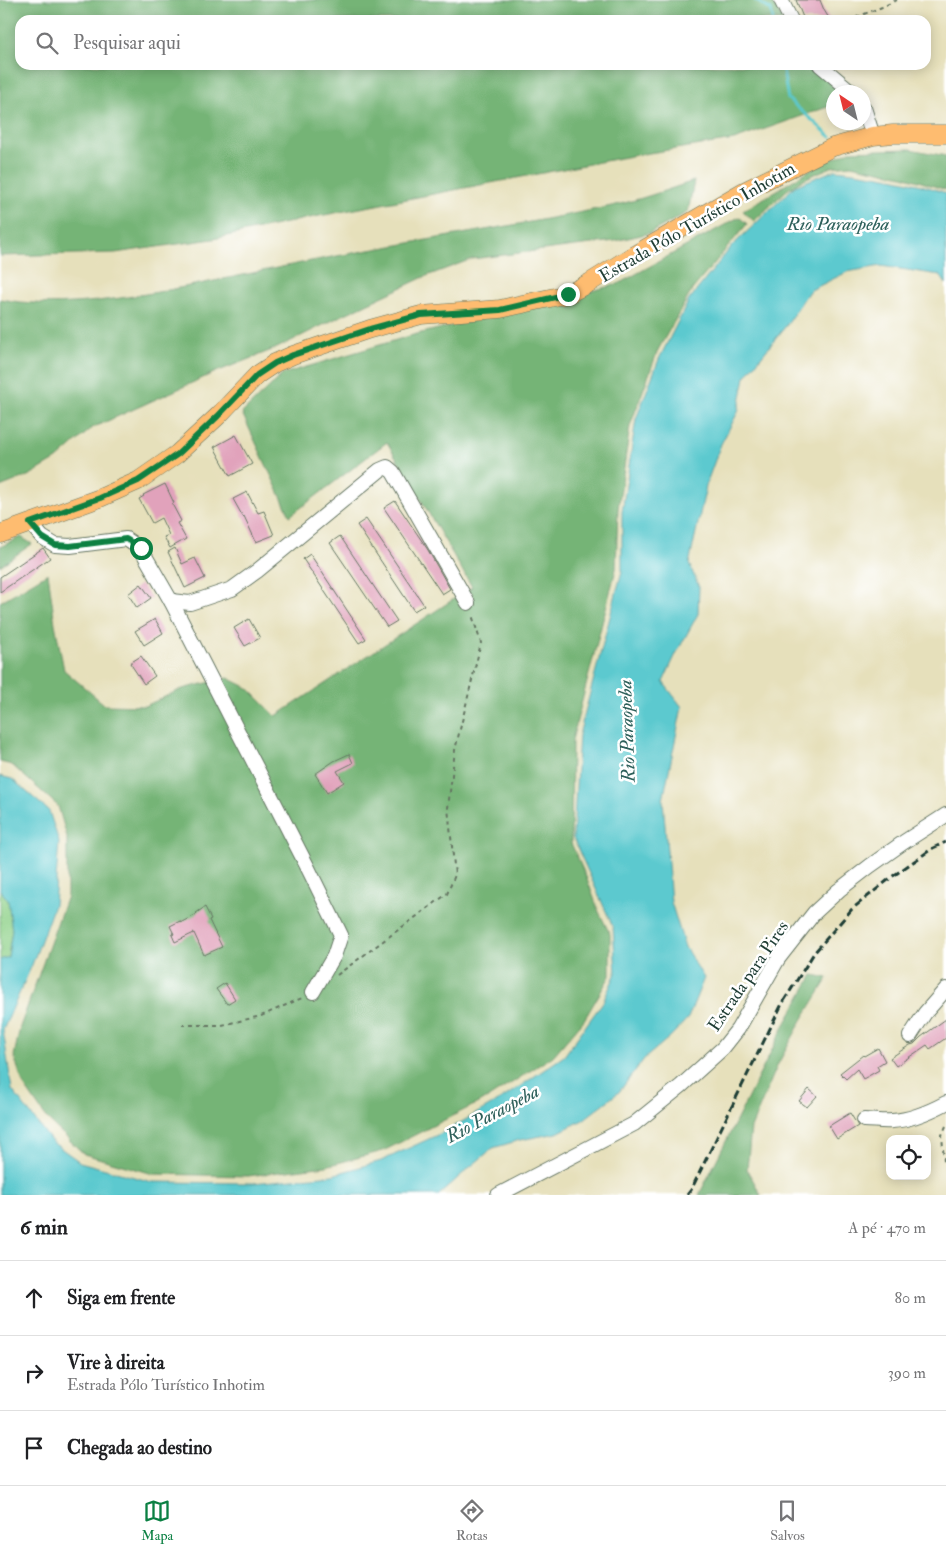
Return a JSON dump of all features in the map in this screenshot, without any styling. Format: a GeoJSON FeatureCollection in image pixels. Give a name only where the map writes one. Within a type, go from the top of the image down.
{"type":"FeatureCollection","features":[{"type":"Feature","properties":{"kind":"main road","name":"Estrada Pólo Turístico Inhotim"},"geometry":{"type":"LineString","coordinates":[[0,534],[100,498],[138,481],[178,454],[257,375],[275,363],[293,355],[370,329],[421,315],[500,310],[568,294],[744,190],[833,147],[873,136],[946,134]]}},
{"type":"Feature","properties":{"kind":"street"},"geometry":{"type":"LineString","coordinates":[[781,0],[788,15]]}},
{"type":"Feature","properties":{"kind":"street"},"geometry":{"type":"LineString","coordinates":[[826,70],[844,85]]}},
{"type":"Feature","properties":{"kind":"street"},"geometry":{"type":"LineString","coordinates":[[871,130],[873,136]]}},
{"type":"Feature","properties":{"kind":"street"},"geometry":{"type":"LineString","coordinates":[[171,601],[190,602],[232,588],[257,571],[386,467],[393,472],[468,603]]}},
{"type":"Feature","properties":{"kind":"street"},"geometry":{"type":"LineString","coordinates":[[30,523],[42,537],[55,545],[70,546],[126,539],[141,548],[171,601],[341,935],[334,956],[314,992]]}},
{"type":"Feature","properties":{"kind":"street","name":"Estrada para Pires"},"geometry":{"type":"LineString","coordinates":[[498,1195],[634,1124],[680,1086],[723,1048],[738,1029],[778,959],[814,913],[839,890],[870,866],[946,815]]}},
{"type":"Feature","properties":{"kind":"street"},"geometry":{"type":"LineString","coordinates":[[910,1036],[926,1013],[946,990]]}},
{"type":"Feature","properties":{"kind":"street"},"geometry":{"type":"LineString","coordinates":[[864,1120],[891,1122],[908,1119],[946,1103]]}},
{"type":"Feature","properties":{"kind":"path"},"geometry":{"type":"LineString","coordinates":[[862,15],[897,0]]}},
{"type":"Feature","properties":{"kind":"path"},"geometry":{"type":"LineString","coordinates":[[337,975],[447,894],[455,875],[448,808],[456,750],[481,643],[468,603]]}},
{"type":"Feature","properties":{"kind":"path"},"geometry":{"type":"LineString","coordinates":[[182,1024],[222,1025],[261,1016],[314,992]]}},
{"type":"Feature","properties":{"kind":"path"},"geometry":{"type":"LineString","coordinates":[[946,1126],[942,1135],[944,1161],[946,1164]]}},
{"type":"Feature","properties":{"kind":"green space"},"geometry":{"type":"Polygon","coordinates":[[[0,0],[771,0],[780,15],[15,15],[15,70],[813,70],[834,85],[826,85],[826,107],[734,140],[636,155],[314,217],[213,239],[115,253],[0,256],[0,0]]]}},
{"type":"Feature","properties":{"kind":"green space"},"geometry":{"type":"Polygon","coordinates":[[[910,149],[946,156],[946,190],[903,176],[851,165],[831,167],[804,179],[787,190],[754,221],[743,211],[813,168],[850,151],[910,149]]]}},
{"type":"Feature","properties":{"kind":"green space"},"geometry":{"type":"Polygon","coordinates":[[[694,181],[688,212],[650,233],[615,241],[472,259],[424,277],[277,348],[216,372],[92,428],[57,459],[30,475],[0,487],[0,299],[59,304],[99,301],[158,292],[344,255],[607,207],[640,199],[694,181]]]}},
{"type":"Feature","properties":{"kind":"green space"},"geometry":{"type":"Polygon","coordinates":[[[739,217],[747,224],[692,290],[658,350],[630,426],[618,509],[616,569],[572,740],[571,843],[610,934],[610,976],[584,1020],[553,1056],[490,1097],[383,1151],[326,1166],[248,1176],[153,1174],[84,1154],[47,1119],[23,1084],[14,1056],[20,1027],[67,896],[67,837],[58,806],[12,765],[0,762],[0,602],[48,573],[64,670],[105,705],[145,706],[182,689],[228,678],[248,688],[276,716],[472,587],[387,442],[290,516],[242,413],[283,374],[413,335],[618,284],[739,217]]]}},
{"type":"Feature","properties":{"kind":"green space"},"geometry":{"type":"Polygon","coordinates":[[[21,537],[32,544],[0,566],[0,547],[21,537]]]}},
{"type":"Feature","properties":{"kind":"green space"},"geometry":{"type":"Polygon","coordinates":[[[0,890],[8,900],[12,930],[8,957],[0,960],[0,890]]]}},
{"type":"Feature","properties":{"kind":"green space"},"geometry":{"type":"Polygon","coordinates":[[[813,975],[828,978],[778,1064],[751,1128],[747,1169],[761,1195],[699,1195],[784,1026],[813,975]]]}},
{"type":"Feature","properties":{"kind":"water","name":"Rio Paraopeba"},"geometry":{"type":"Polygon","coordinates":[[[835,170],[892,178],[946,193],[946,284],[940,275],[881,266],[847,272],[809,291],[785,327],[745,377],[738,412],[721,444],[707,482],[689,564],[699,587],[698,614],[663,682],[682,707],[663,800],[671,902],[685,947],[704,978],[688,1018],[671,1036],[644,1059],[619,1092],[583,1120],[557,1133],[520,1140],[493,1148],[439,1195],[0,1195],[0,960],[8,957],[12,930],[8,900],[0,890],[0,776],[12,779],[49,811],[59,842],[54,905],[32,965],[3,1030],[12,1090],[52,1142],[80,1162],[152,1182],[253,1183],[332,1175],[381,1161],[446,1131],[503,1098],[564,1056],[603,1002],[616,973],[613,927],[573,838],[579,735],[622,571],[622,512],[636,419],[659,359],[689,300],[732,246],[795,186],[835,170]]]}},
{"type":"Feature","properties":{"kind":"building"},"geometry":{"type":"Polygon","coordinates":[[[796,0],[820,0],[827,15],[802,15],[796,0]]]}},
{"type":"Feature","properties":{"kind":"building"},"geometry":{"type":"Polygon","coordinates":[[[236,435],[252,464],[230,476],[214,447],[236,435]]]}},
{"type":"Feature","properties":{"kind":"building"},"geometry":{"type":"Polygon","coordinates":[[[165,484],[174,503],[172,504],[181,521],[177,523],[186,539],[170,548],[164,537],[169,535],[161,518],[152,523],[139,499],[165,484]]]}},
{"type":"Feature","properties":{"kind":"building"},"geometry":{"type":"Polygon","coordinates":[[[247,492],[258,513],[264,511],[274,535],[256,542],[244,516],[233,499],[247,492]]]}},
{"type":"Feature","properties":{"kind":"building"},"geometry":{"type":"Polygon","coordinates":[[[395,501],[428,550],[450,589],[442,594],[384,508],[395,501]]]}},
{"type":"Feature","properties":{"kind":"building"},"geometry":{"type":"Polygon","coordinates":[[[366,519],[424,605],[414,611],[357,525],[366,519]]]}},
{"type":"Feature","properties":{"kind":"building"},"geometry":{"type":"Polygon","coordinates":[[[340,536],[397,621],[387,627],[330,543],[340,536]]]}},
{"type":"Feature","properties":{"kind":"building"},"geometry":{"type":"Polygon","coordinates":[[[43,548],[50,558],[0,592],[0,577],[43,548]]]}},
{"type":"Feature","properties":{"kind":"building"},"geometry":{"type":"Polygon","coordinates":[[[175,548],[182,564],[195,558],[205,578],[185,588],[168,552],[175,548]]]}},
{"type":"Feature","properties":{"kind":"building"},"geometry":{"type":"Polygon","coordinates":[[[310,554],[366,639],[359,643],[303,559],[310,554]]]}},
{"type":"Feature","properties":{"kind":"building"},"geometry":{"type":"Polygon","coordinates":[[[141,584],[151,598],[137,608],[128,594],[141,584]]]}},
{"type":"Feature","properties":{"kind":"building"},"geometry":{"type":"Polygon","coordinates":[[[155,619],[163,633],[144,645],[135,631],[155,619]]]}},
{"type":"Feature","properties":{"kind":"building"},"geometry":{"type":"Polygon","coordinates":[[[249,619],[260,638],[245,646],[234,628],[249,619]]]}},
{"type":"Feature","properties":{"kind":"building"},"geometry":{"type":"Polygon","coordinates":[[[141,656],[155,676],[144,684],[130,663],[141,656]]]}},
{"type":"Feature","properties":{"kind":"building"},"geometry":{"type":"Polygon","coordinates":[[[349,754],[353,763],[337,771],[344,782],[327,793],[315,774],[334,761],[349,754]]]}},
{"type":"Feature","properties":{"kind":"building"},"geometry":{"type":"Polygon","coordinates":[[[205,907],[222,947],[204,955],[194,933],[175,942],[170,926],[197,914],[205,907]]]}},
{"type":"Feature","properties":{"kind":"building"},"geometry":{"type":"Polygon","coordinates":[[[225,983],[235,999],[227,1004],[216,989],[225,983]]]}},
{"type":"Feature","properties":{"kind":"building"},"geometry":{"type":"Polygon","coordinates":[[[946,1019],[946,1038],[930,1049],[927,1045],[896,1066],[890,1058],[914,1044],[946,1019]]]}},
{"type":"Feature","properties":{"kind":"building"},"geometry":{"type":"Polygon","coordinates":[[[878,1048],[885,1061],[877,1066],[879,1070],[863,1079],[857,1069],[846,1079],[840,1073],[863,1055],[878,1048]]]}},
{"type":"Feature","properties":{"kind":"building"},"geometry":{"type":"Polygon","coordinates":[[[809,1089],[817,1096],[807,1107],[799,1101],[809,1089]]]}},
{"type":"Feature","properties":{"kind":"building"},"geometry":{"type":"Polygon","coordinates":[[[850,1113],[858,1126],[837,1139],[829,1126],[850,1113]]]}},
{"type":"Feature","properties":{"kind":"waterway"},"geometry":{"type":"LineString","coordinates":[[755,0],[771,10],[772,15]]}},
{"type":"Feature","properties":{"kind":"waterway"},"geometry":{"type":"LineString","coordinates":[[783,70],[788,99],[831,137]]}},
{"type":"Feature","properties":{"kind":"railway"},"geometry":{"type":"LineString","coordinates":[[687,1195],[782,1004],[814,953],[852,909],[893,876],[933,848],[946,842]]}},
{"type":"Feature","properties":{"kind":"route"},"geometry":{"type":"LineString","coordinates":[[141,548],[126,539],[70,546],[55,545],[42,537],[30,523],[100,498],[138,481],[178,454],[257,375],[275,363],[293,355],[370,329],[421,315],[500,310],[568,294]]}}]}
